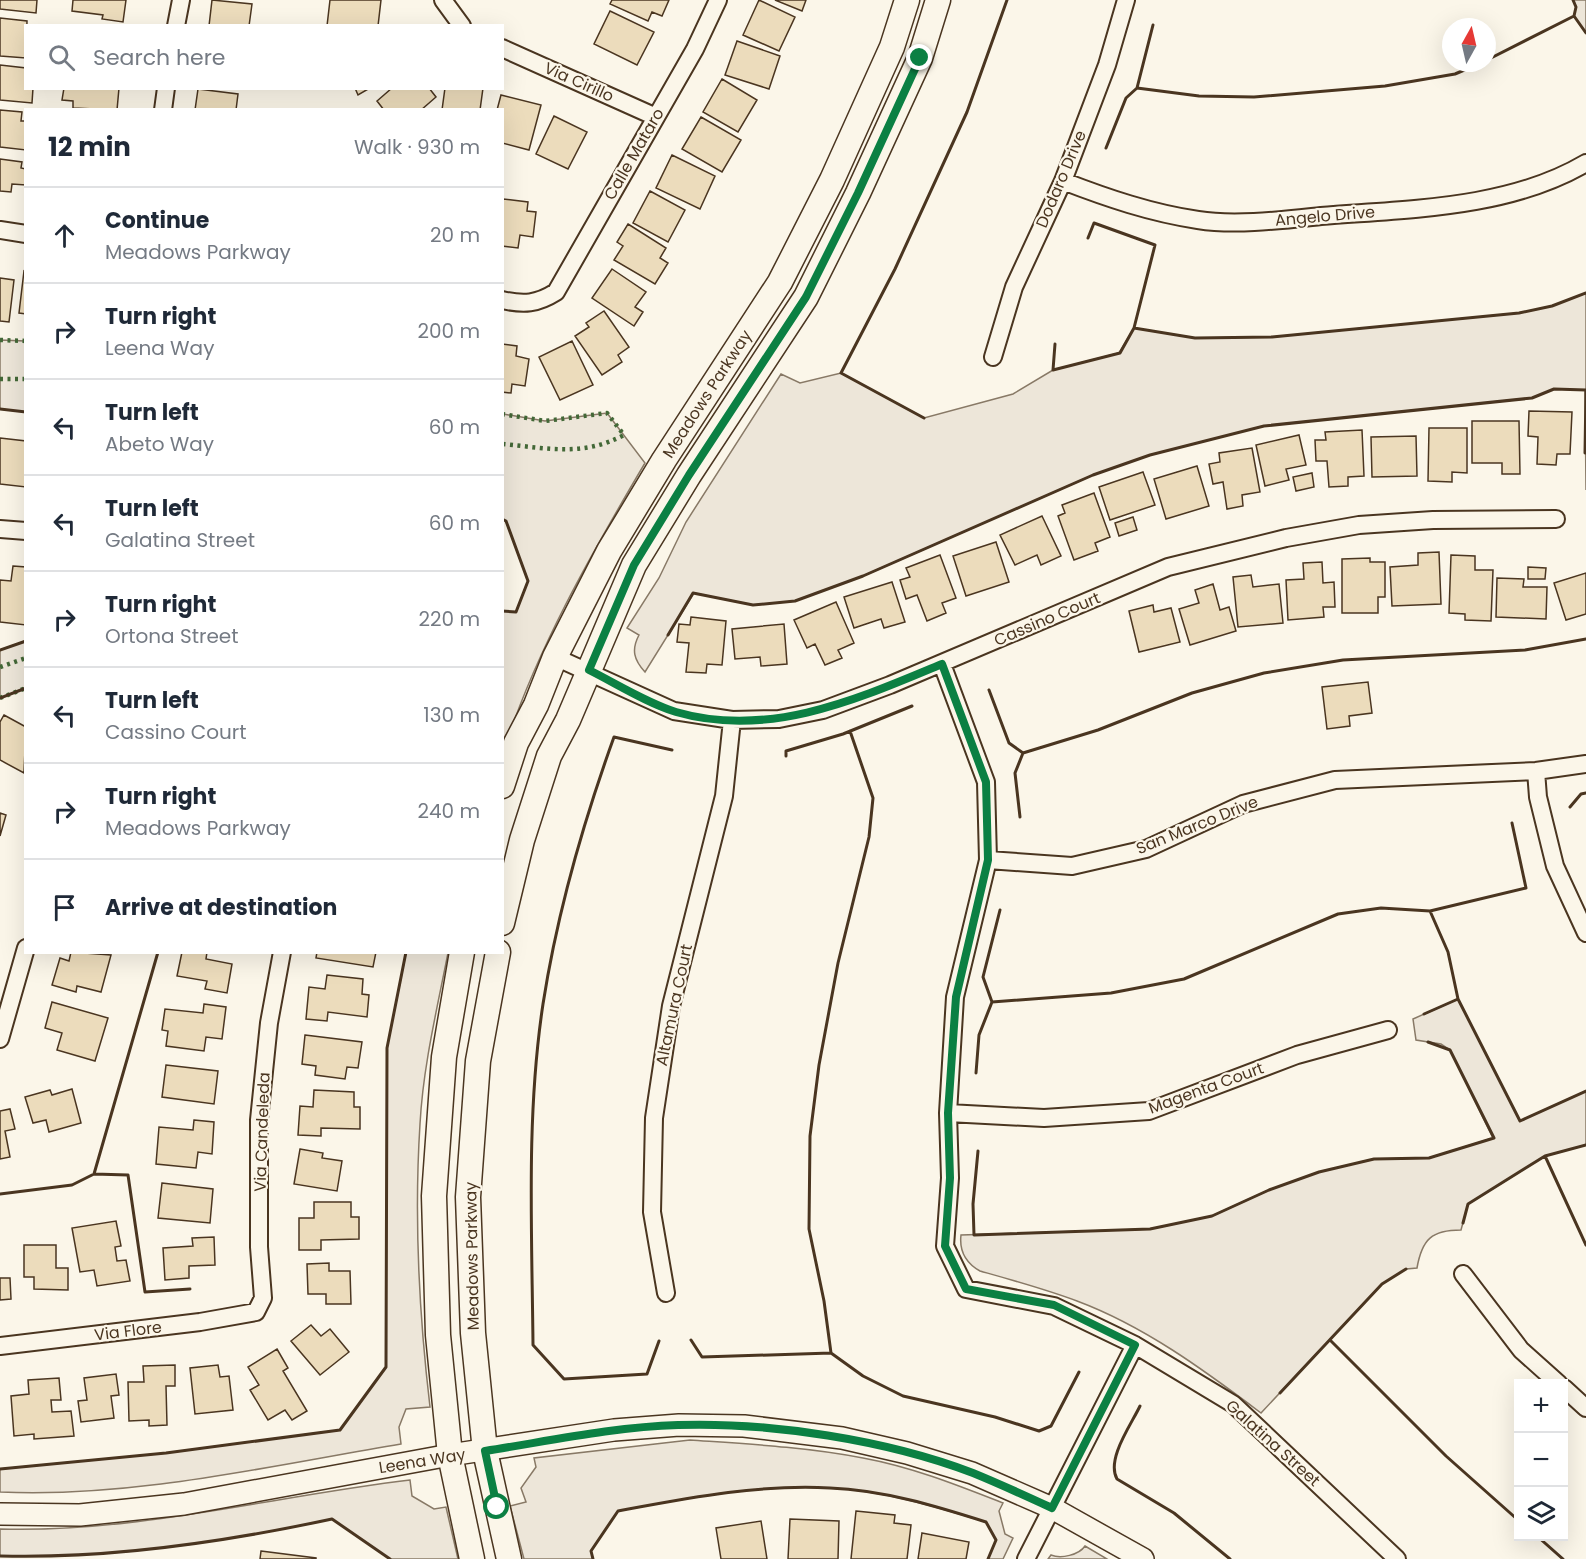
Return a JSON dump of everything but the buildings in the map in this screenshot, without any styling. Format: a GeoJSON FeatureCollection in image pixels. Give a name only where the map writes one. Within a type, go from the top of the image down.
{"type":"FeatureCollection","features":[{"type":"Feature","properties":{"kind":"main road","name":"Meadows Parkway"},"geometry":{"type":"LineString","coordinates":[[504,780],[516,743],[536,705],[555,657],[609,551],[664,460],[780,282],[832,180],[892,47],[907,0]]}},
{"type":"Feature","properties":{"kind":"main road","name":"Meadows Parkway"},"geometry":{"type":"LineString","coordinates":[[504,915],[522,840],[549,756],[634,565],[689,475],[806,297],[858,193],[920,58],[938,0]]}},
{"type":"Feature","properties":{"kind":"main road"},"geometry":{"type":"LineString","coordinates":[[462,954],[444,1057],[434,1196],[438,1335],[450,1455],[472,1559]]}},
{"type":"Feature","properties":{"kind":"main road","name":"Meadows Parkway"},"geometry":{"type":"LineString","coordinates":[[498,954],[478,1061],[468,1197],[473,1333],[485,1451],[509,1559]]}},
{"type":"Feature","properties":{"kind":"street"},"geometry":{"type":"LineString","coordinates":[[176,24],[181,0]]}},
{"type":"Feature","properties":{"kind":"street"},"geometry":{"type":"LineString","coordinates":[[443,0],[461,24]]}},
{"type":"Feature","properties":{"kind":"street","name":"Calle Mataro"},"geometry":{"type":"LineString","coordinates":[[504,300],[524,305],[542,301],[556,292],[695,49],[718,0]]}},
{"type":"Feature","properties":{"kind":"street","name":"Dodaro Drive"},"geometry":{"type":"LineString","coordinates":[[993,357],[1014,287],[1063,181],[1107,65],[1126,0]]}},
{"type":"Feature","properties":{"kind":"street","name":"Via Cirillo"},"geometry":{"type":"LineString","coordinates":[[504,49],[656,117]]}},
{"type":"Feature","properties":{"kind":"street"},"geometry":{"type":"LineString","coordinates":[[163,108],[166,90]]}},
{"type":"Feature","properties":{"kind":"street","name":"Angelo Drive"},"geometry":{"type":"LineString","coordinates":[[1063,181],[1132,207],[1200,221],[1269,221],[1438,207],[1532,188],[1586,164]]}},
{"type":"Feature","properties":{"kind":"street"},"geometry":{"type":"LineString","coordinates":[[0,230],[24,234]]}},
{"type":"Feature","properties":{"kind":"street","name":"Cassino Court"},"geometry":{"type":"LineString","coordinates":[[555,657],[589,670],[674,711],[732,720],[779,718],[823,710],[942,664],[1168,567],[1286,538],[1359,525],[1556,519]]}},
{"type":"Feature","properties":{"kind":"street"},"geometry":{"type":"LineString","coordinates":[[0,529],[24,531]]}},
{"type":"Feature","properties":{"kind":"street"},"geometry":{"type":"LineString","coordinates":[[942,664],[986,782],[988,860],[956,997],[948,1113]]}},
{"type":"Feature","properties":{"kind":"street","name":"Altamura Court"},"geometry":{"type":"LineString","coordinates":[[666,1293],[652,1212],[654,1118],[671,1006],[724,796],[732,720]]}},
{"type":"Feature","properties":{"kind":"street","name":"San Marco Drive"},"geometry":{"type":"LineString","coordinates":[[988,860],[1072,866],[1146,849],[1243,804],[1335,780],[1536,771],[1586,764]]}},
{"type":"Feature","properties":{"kind":"street"},"geometry":{"type":"LineString","coordinates":[[1536,771],[1538,797],[1555,866],[1586,933]]}},
{"type":"Feature","properties":{"kind":"street"},"geometry":{"type":"LineString","coordinates":[[0,1039],[24,954]]}},
{"type":"Feature","properties":{"kind":"street","name":"Via Candeleda"},"geometry":{"type":"LineString","coordinates":[[256,1312],[263,1298],[259,1247],[259,1120],[269,1023],[282,954]]}},
{"type":"Feature","properties":{"kind":"street","name":"Magenta Court"},"geometry":{"type":"LineString","coordinates":[[948,1113],[1044,1118],[1149,1111],[1297,1055],[1388,1030]]}},
{"type":"Feature","properties":{"kind":"street","name":"Galatina Street"},"geometry":{"type":"LineString","coordinates":[[948,1113],[950,1178],[945,1246],[966,1289],[1054,1305],[1135,1345],[1233,1404],[1397,1559]]}},
{"type":"Feature","properties":{"kind":"street"},"geometry":{"type":"LineString","coordinates":[[1463,1274],[1521,1350],[1554,1379]]}},
{"type":"Feature","properties":{"kind":"street","name":"Via Flore"},"geometry":{"type":"LineString","coordinates":[[0,1346],[200,1322],[256,1312]]}},
{"type":"Feature","properties":{"kind":"street"},"geometry":{"type":"LineString","coordinates":[[1026,1559],[1135,1345]]}},
{"type":"Feature","properties":{"kind":"street"},"geometry":{"type":"LineString","coordinates":[[1568,1392],[1586,1408]]}},
{"type":"Feature","properties":{"kind":"street","name":"Leena Way"},"geometry":{"type":"LineString","coordinates":[[0,1514],[80,1515],[184,1504],[450,1455],[614,1430],[679,1425],[744,1426],[842,1438],[908,1452],[972,1473],[1052,1508],[1143,1559]]}},
{"type":"Feature","properties":{"kind":"shaded area"},"geometry":{"type":"Polygon","coordinates":[[[1573,0],[1586,0],[1586,33],[1574,16],[1576,7],[1573,0]]]}},
{"type":"Feature","properties":{"kind":"shaded area"},"geometry":{"type":"Polygon","coordinates":[[[1586,293],[1586,490],[1585,390],[1554,389],[1532,398],[1264,426],[1150,455],[1093,475],[863,576],[795,601],[753,605],[694,593],[645,672],[636,659],[634,650],[639,635],[627,628],[659,578],[686,522],[781,374],[800,383],[841,373],[924,418],[1013,394],[1053,370],[1119,353],[1134,328],[1195,338],[1272,337],[1519,313],[1552,306],[1586,293]]]}},
{"type":"Feature","properties":{"kind":"shaded area"},"geometry":{"type":"Polygon","coordinates":[[[0,340],[24,341],[24,412],[0,409],[0,340]]]}},
{"type":"Feature","properties":{"kind":"shaded area"},"geometry":{"type":"Polygon","coordinates":[[[607,413],[645,463],[604,533],[548,640],[531,677],[504,750],[504,611],[516,612],[528,581],[504,520],[504,414],[545,421],[607,413]]]}},
{"type":"Feature","properties":{"kind":"shaded area"},"geometry":{"type":"Polygon","coordinates":[[[24,641],[24,688],[0,698],[0,650],[24,641]]]}},
{"type":"Feature","properties":{"kind":"shaded area"},"geometry":{"type":"Polygon","coordinates":[[[406,954],[448,954],[424,1081],[418,1159],[419,1266],[430,1407],[406,1409],[399,1427],[401,1444],[151,1485],[50,1493],[0,1492],[0,1469],[166,1453],[340,1430],[386,1367],[387,1048],[406,954]]]}},
{"type":"Feature","properties":{"kind":"shaded area"},"geometry":{"type":"Polygon","coordinates":[[[1458,999],[1520,1121],[1586,1091],[1586,1145],[1545,1156],[1468,1204],[1461,1230],[1443,1232],[1430,1238],[1425,1243],[1417,1268],[1406,1269],[1382,1284],[1261,1413],[1173,1350],[1126,1323],[1065,1297],[980,1271],[965,1256],[961,1247],[961,1235],[1150,1229],[1212,1216],[1269,1190],[1319,1172],[1374,1159],[1429,1158],[1493,1138],[1450,1050],[1441,1044],[1416,1040],[1413,1019],[1458,999]]]}},
{"type":"Feature","properties":{"kind":"shaded area"},"geometry":{"type":"Polygon","coordinates":[[[690,1440],[777,1446],[842,1454],[917,1471],[1003,1503],[999,1511],[1005,1534],[1013,1538],[1003,1559],[988,1559],[996,1540],[986,1522],[929,1505],[869,1492],[830,1488],[777,1488],[724,1493],[618,1511],[591,1551],[593,1559],[524,1559],[510,1506],[526,1502],[521,1488],[536,1467],[534,1458],[690,1440]]]}},
{"type":"Feature","properties":{"kind":"shaded area"},"geometry":{"type":"Polygon","coordinates":[[[410,1480],[412,1496],[434,1509],[446,1507],[458,1559],[390,1559],[332,1519],[209,1542],[125,1552],[0,1556],[0,1529],[52,1529],[155,1519],[410,1480]]]}},
{"type":"Feature","properties":{"kind":"shaded area"},"geometry":{"type":"Polygon","coordinates":[[[1085,1546],[1107,1559],[1048,1559],[1051,1555],[1060,1557],[1074,1554],[1085,1546]]]}},
{"type":"Feature","properties":{"kind":"hedge"},"geometry":{"type":"LineString","coordinates":[[0,340],[24,341]]}},
{"type":"Feature","properties":{"kind":"hedge"},"geometry":{"type":"LineString","coordinates":[[0,379],[24,379]]}},
{"type":"Feature","properties":{"kind":"hedge"},"geometry":{"type":"LineString","coordinates":[[504,414],[545,421],[607,413],[624,435],[609,442],[579,449],[550,449],[504,444]]}},
{"type":"Feature","properties":{"kind":"hedge"},"geometry":{"type":"LineString","coordinates":[[0,667],[24,659]]}},
{"type":"Feature","properties":{"kind":"hedge"},"geometry":{"type":"LineString","coordinates":[[0,698],[24,689]]}},
{"type":"Feature","properties":{"kind":"wall"},"geometry":{"type":"LineString","coordinates":[[924,418],[841,373],[895,269],[967,112],[1007,0]]}},
{"type":"Feature","properties":{"kind":"wall"},"geometry":{"type":"LineString","coordinates":[[1573,0],[1576,7],[1574,16],[1586,33]]}},
{"type":"Feature","properties":{"kind":"wall"},"geometry":{"type":"LineString","coordinates":[[1496,55],[1574,16]]}},
{"type":"Feature","properties":{"kind":"wall"},"geometry":{"type":"LineString","coordinates":[[1106,148],[1126,98],[1137,88],[1153,25]]}},
{"type":"Feature","properties":{"kind":"wall"},"geometry":{"type":"LineString","coordinates":[[1137,88],[1199,96],[1254,97],[1385,86],[1460,72]]}},
{"type":"Feature","properties":{"kind":"wall"},"geometry":{"type":"LineString","coordinates":[[1055,344],[1053,370],[1120,353],[1134,328],[1155,245],[1094,223],[1088,238]]}},
{"type":"Feature","properties":{"kind":"wall"},"geometry":{"type":"LineString","coordinates":[[1134,328],[1195,338],[1272,337],[1519,313],[1552,306],[1586,293]]}},
{"type":"Feature","properties":{"kind":"wall"},"geometry":{"type":"LineString","coordinates":[[668,635],[693,593],[753,605],[795,601],[863,576],[1093,475],[1150,455],[1264,426],[1532,398],[1554,389],[1586,390],[1585,453]]}},
{"type":"Feature","properties":{"kind":"wall"},"geometry":{"type":"LineString","coordinates":[[0,409],[24,412]]}},
{"type":"Feature","properties":{"kind":"wall"},"geometry":{"type":"LineString","coordinates":[[504,520],[528,581],[516,612],[504,611]]}},
{"type":"Feature","properties":{"kind":"wall"},"geometry":{"type":"LineString","coordinates":[[1020,817],[1015,773],[1023,753],[1098,730],[1192,693],[1264,673],[1343,660],[1525,650],[1586,639]]}},
{"type":"Feature","properties":{"kind":"wall"},"geometry":{"type":"LineString","coordinates":[[0,650],[24,642]]}},
{"type":"Feature","properties":{"kind":"wall"},"geometry":{"type":"LineString","coordinates":[[0,698],[24,689]]}},
{"type":"Feature","properties":{"kind":"wall"},"geometry":{"type":"LineString","coordinates":[[989,690],[1009,743],[1023,753]]}},
{"type":"Feature","properties":{"kind":"wall"},"geometry":{"type":"LineString","coordinates":[[786,756],[786,751],[843,734],[912,706]]}},
{"type":"Feature","properties":{"kind":"wall"},"geometry":{"type":"LineString","coordinates":[[831,1353],[824,1301],[809,1229],[810,1136],[819,1065],[838,963],[869,837],[873,798],[850,731]]}},
{"type":"Feature","properties":{"kind":"wall"},"geometry":{"type":"LineString","coordinates":[[659,1341],[647,1374],[564,1379],[533,1345],[532,1131],[543,1004],[556,936],[582,836],[614,737],[672,750]]}},
{"type":"Feature","properties":{"kind":"wall"},"geometry":{"type":"LineString","coordinates":[[1570,807],[1581,794],[1586,793]]}},
{"type":"Feature","properties":{"kind":"wall"},"geometry":{"type":"LineString","coordinates":[[1458,999],[1448,952],[1430,911],[1526,888],[1512,823]]}},
{"type":"Feature","properties":{"kind":"wall"},"geometry":{"type":"LineString","coordinates":[[992,1002],[1111,993],[1184,979],[1338,914],[1381,908],[1430,911]]}},
{"type":"Feature","properties":{"kind":"wall"},"geometry":{"type":"LineString","coordinates":[[976,1073],[979,1035],[992,1002],[983,977],[1000,910]]}},
{"type":"Feature","properties":{"kind":"wall"},"geometry":{"type":"LineString","coordinates":[[0,1194],[72,1185],[94,1174],[157,954]]}},
{"type":"Feature","properties":{"kind":"wall"},"geometry":{"type":"LineString","coordinates":[[0,1469],[166,1453],[340,1430],[386,1367],[387,1048],[406,954]]}},
{"type":"Feature","properties":{"kind":"wall"},"geometry":{"type":"LineString","coordinates":[[1424,1014],[1458,999],[1520,1121],[1586,1091]]}},
{"type":"Feature","properties":{"kind":"wall"},"geometry":{"type":"LineString","coordinates":[[978,1151],[973,1204],[974,1235],[1150,1229],[1212,1216],[1269,1190],[1319,1172],[1374,1159],[1429,1158],[1494,1138],[1450,1050],[1428,1042]]}},
{"type":"Feature","properties":{"kind":"wall"},"geometry":{"type":"LineString","coordinates":[[1463,1223],[1468,1204],[1545,1156],[1586,1145]]}},
{"type":"Feature","properties":{"kind":"wall"},"geometry":{"type":"LineString","coordinates":[[1545,1156],[1586,1245]]}},
{"type":"Feature","properties":{"kind":"wall"},"geometry":{"type":"LineString","coordinates":[[94,1174],[128,1175],[145,1292],[190,1289]]}},
{"type":"Feature","properties":{"kind":"wall"},"geometry":{"type":"LineString","coordinates":[[1280,1393],[1382,1284],[1406,1269]]}},
{"type":"Feature","properties":{"kind":"wall"},"geometry":{"type":"LineString","coordinates":[[691,1340],[702,1357],[831,1353],[863,1376],[903,1396],[995,1417],[1039,1431],[1051,1426],[1079,1372]]}},
{"type":"Feature","properties":{"kind":"wall"},"geometry":{"type":"LineString","coordinates":[[1330,1340],[1446,1456],[1514,1516]]}},
{"type":"Feature","properties":{"kind":"wall"},"geometry":{"type":"LineString","coordinates":[[1140,1406],[1117,1452],[1114,1471],[1117,1479],[1174,1513],[1230,1559]]}},
{"type":"Feature","properties":{"kind":"wall"},"geometry":{"type":"LineString","coordinates":[[593,1559],[591,1551],[618,1511],[724,1493],[803,1487],[850,1489],[889,1495],[986,1522],[996,1540],[988,1559]]}},
{"type":"Feature","properties":{"kind":"wall"},"geometry":{"type":"LineString","coordinates":[[0,1556],[125,1552],[209,1542],[332,1519],[390,1559]]}},
{"type":"Feature","properties":{"kind":"wall"},"geometry":{"type":"LineString","coordinates":[[1543,1541],[1563,1559]]}},
{"type":"Feature","properties":{"kind":"route"},"geometry":{"type":"LineString","coordinates":[[497,1507],[485,1451],[614,1430],[679,1425],[744,1426],[842,1438],[908,1452],[972,1473],[1052,1508],[1135,1345],[1054,1305],[966,1289],[945,1246],[950,1178],[948,1113],[956,997],[988,860],[986,782],[942,664],[823,710],[779,718],[732,720],[702,718],[674,711],[589,670],[634,565],[689,475],[806,297],[858,193],[920,58]]}}]}
